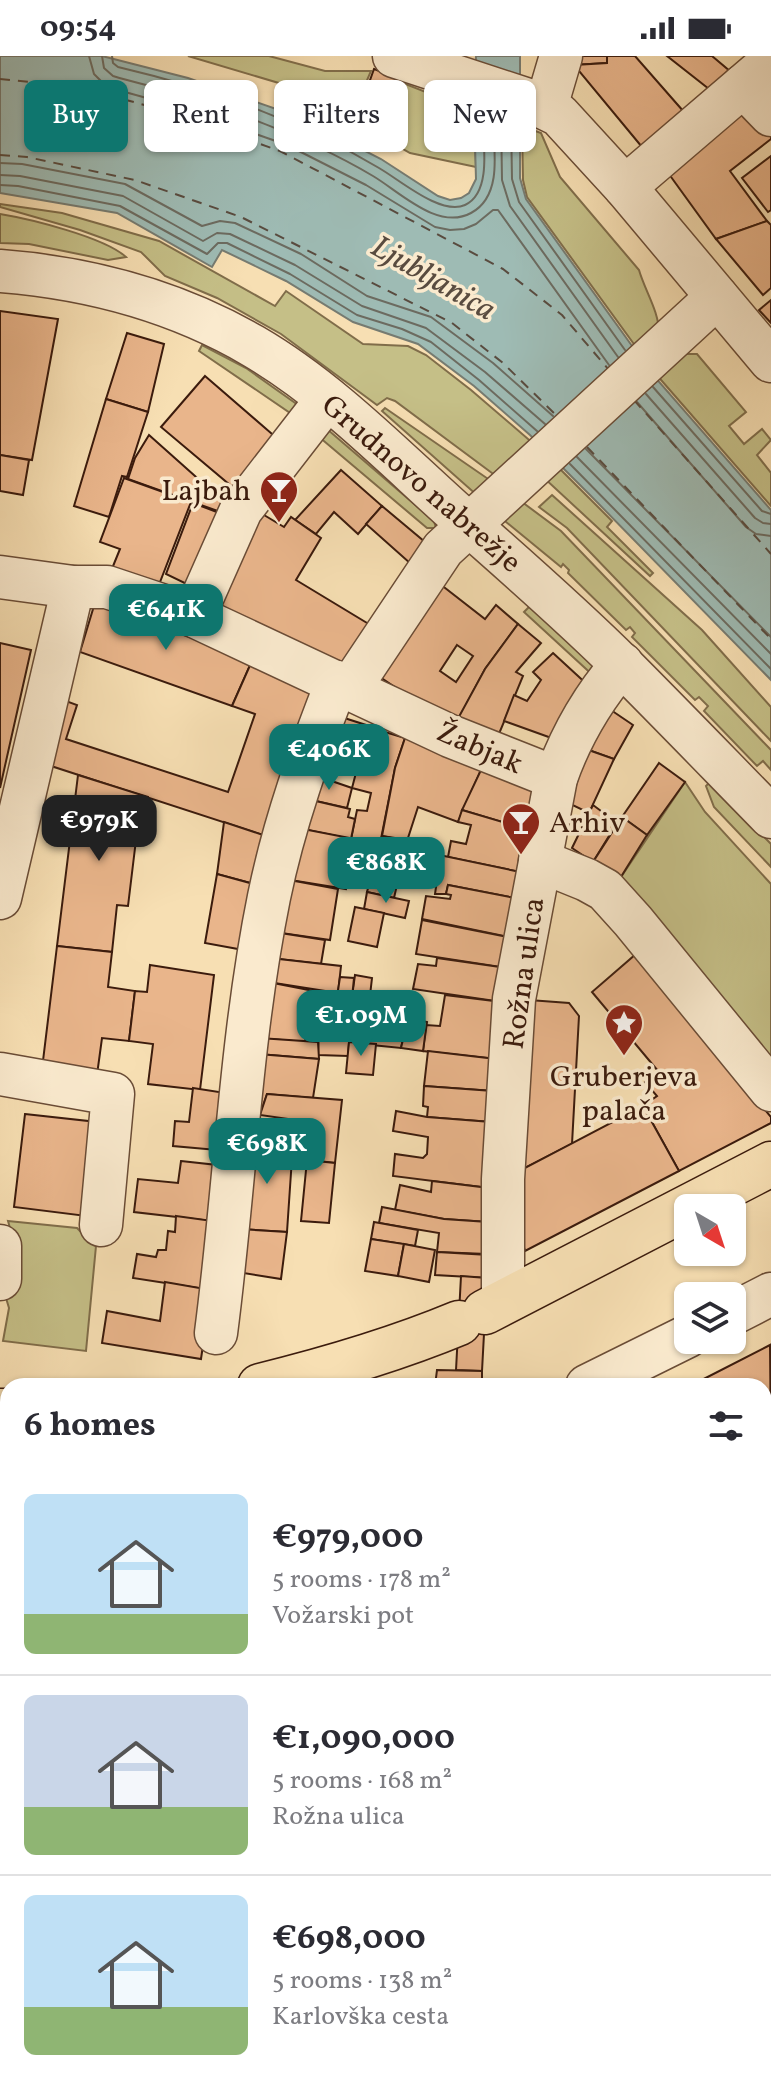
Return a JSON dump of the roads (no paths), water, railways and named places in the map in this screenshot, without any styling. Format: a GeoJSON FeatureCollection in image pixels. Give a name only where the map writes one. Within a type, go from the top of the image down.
{"type":"FeatureCollection","features":[{"type":"Feature","properties":{"kind":"main road"},"geometry":{"type":"LineString","coordinates":[[296,1378],[377,1355],[482,1312],[771,1164]]}},
{"type":"Feature","properties":{"kind":"street"},"geometry":{"type":"LineString","coordinates":[[537,104],[561,56]]}},
{"type":"Feature","properties":{"kind":"street"},"geometry":{"type":"LineString","coordinates":[[423,63],[537,104],[574,129],[771,361]]}},
{"type":"Feature","properties":{"kind":"street"},"geometry":{"type":"LineString","coordinates":[[625,187],[762,88]]}},
{"type":"Feature","properties":{"kind":"street","name":"Grudnovo nabrežje"},"geometry":{"type":"LineString","coordinates":[[0,271],[54,276],[142,296],[203,320],[252,346],[327,399],[535,582],[622,664],[771,817]]}},
{"type":"Feature","properties":{"kind":"street"},"geometry":{"type":"LineString","coordinates":[[216,1333],[230,1226],[241,1095],[269,896],[289,820],[344,685],[434,560],[468,524],[717,297]]}},
{"type":"Feature","properties":{"kind":"street"},"geometry":{"type":"LineString","coordinates":[[194,616],[241,510],[327,399]]}},
{"type":"Feature","properties":{"kind":"street","name":"Žabjak"},"geometry":{"type":"LineString","coordinates":[[0,577],[73,587],[107,587],[194,616],[450,736],[556,778]]}},
{"type":"Feature","properties":{"kind":"street"},"geometry":{"type":"LineString","coordinates":[[0,898],[73,587]]}},
{"type":"Feature","properties":{"kind":"street","name":"Rožna ulica"},"geometry":{"type":"LineString","coordinates":[[482,1312],[503,1179],[514,999],[556,778],[568,744],[601,689],[622,664]]}},
{"type":"Feature","properties":{"kind":"street"},"geometry":{"type":"LineString","coordinates":[[540,861],[605,890],[771,1090]]}},
{"type":"Feature","properties":{"kind":"street"},"geometry":{"type":"LineString","coordinates":[[0,1074],[113,1094],[101,1225]]}},
{"type":"Feature","properties":{"kind":"street"},"geometry":{"type":"LineString","coordinates":[[0,1246],[0,1279]]}},
{"type":"Feature","properties":{"kind":"street"},"geometry":{"type":"LineString","coordinates":[[746,1307],[771,1294]]}},
{"type":"Feature","properties":{"kind":"street"},"geometry":{"type":"LineString","coordinates":[[603,1378],[674,1343]]}},
{"type":"Feature","properties":{"kind":"water","name":"Ljubljanica"},"geometry":{"type":"Polygon","coordinates":[[[0,56],[102,56],[194,80],[144,80],[144,152],[258,152],[258,103],[274,108],[274,152],[367,152],[438,196],[450,200],[469,193],[476,179],[475,152],[520,152],[520,178],[526,199],[653,375],[771,510],[771,680],[530,435],[474,386],[418,344],[353,322],[286,281],[222,250],[212,267],[117,213],[0,193],[0,56]]]}},
{"type":"Feature","properties":{"kind":"water"},"geometry":{"type":"Polygon","coordinates":[[[476,56],[520,56],[520,80],[475,80],[476,56]]]}},
{"type":"Feature","properties":{"kind":"place","name":"Lajbah"},"geometry":{"type":"Point","coordinates":[279,524]}},
{"type":"Feature","properties":{"kind":"place","name":"Arhiv"},"geometry":{"type":"Point","coordinates":[521,856]}},
{"type":"Feature","properties":{"kind":"place","name":"Gruberjeva palača"},"geometry":{"type":"Point","coordinates":[624,1057]}}]}
